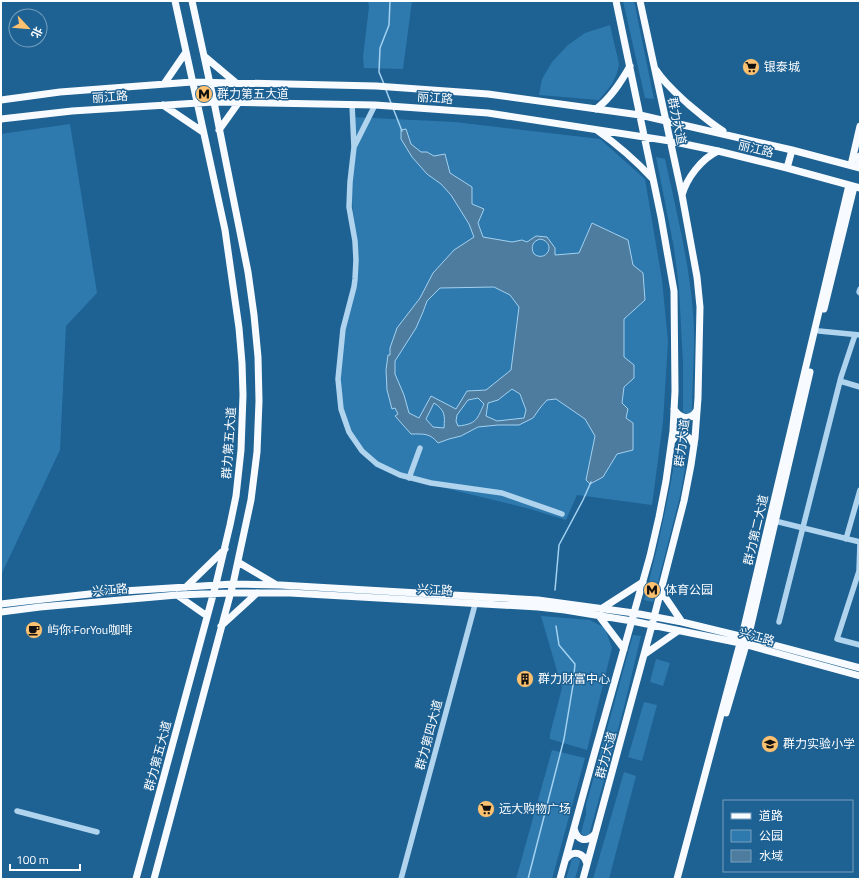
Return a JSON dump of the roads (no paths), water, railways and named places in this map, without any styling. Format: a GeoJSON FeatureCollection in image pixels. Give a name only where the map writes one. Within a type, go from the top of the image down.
{"type":"FeatureCollection","features":[{"type":"Feature","properties":{"kind":"main road","name":"群力第五大道"},"geometry":{"type":"LineString","coordinates":[[136,879],[225,549],[236,496],[241,450],[243,395],[242,362],[239,328],[225,230],[175,1]]}},
{"type":"Feature","properties":{"kind":"main road"},"geometry":{"type":"LineString","coordinates":[[154,879],[233,584],[250,500],[257,452],[259,401],[258,357],[248,272],[192,1]]}},
{"type":"Feature","properties":{"kind":"main road","name":"群力大道"},"geometry":{"type":"LineString","coordinates":[[560,879],[650,556],[659,517],[672,441],[675,391],[674,291],[654,180],[616,1]]}},
{"type":"Feature","properties":{"kind":"main road","name":"群力大道"},"geometry":{"type":"LineString","coordinates":[[583,879],[684,501],[694,444],[698,407],[700,307],[697,277],[682,195],[640,1]]}},
{"type":"Feature","properties":{"kind":"main road"},"geometry":{"type":"LineString","coordinates":[[164,84],[186,52]]}},
{"type":"Feature","properties":{"kind":"main road"},"geometry":{"type":"LineString","coordinates":[[204,56],[235,82]]}},
{"type":"Feature","properties":{"kind":"main road"},"geometry":{"type":"LineString","coordinates":[[654,65],[661,78],[673,91],[704,118],[728,135]]}},
{"type":"Feature","properties":{"kind":"main road"},"geometry":{"type":"LineString","coordinates":[[596,109],[606,101],[618,86],[630,66]]}},
{"type":"Feature","properties":{"kind":"main road","name":"丽江路"},"geometry":{"type":"LineString","coordinates":[[1,100],[60,92],[192,82],[376,86],[488,94],[640,115],[792,150],[856,167]]}},
{"type":"Feature","properties":{"kind":"main road","name":"丽江路"},"geometry":{"type":"LineString","coordinates":[[1,119],[72,111],[197,102],[352,104],[488,113],[670,141],[718,151],[854,186]]}},
{"type":"Feature","properties":{"kind":"main road"},"geometry":{"type":"LineString","coordinates":[[219,130],[239,102]]}},
{"type":"Feature","properties":{"kind":"main road"},"geometry":{"type":"LineString","coordinates":[[163,105],[204,132]]}},
{"type":"Feature","properties":{"kind":"main road"},"geometry":{"type":"LineString","coordinates":[[856,167],[860,126]]}},
{"type":"Feature","properties":{"kind":"main road"},"geometry":{"type":"LineString","coordinates":[[596,129],[619,146],[654,180]]}},
{"type":"Feature","properties":{"kind":"main road"},"geometry":{"type":"LineString","coordinates":[[787,168],[792,150]]}},
{"type":"Feature","properties":{"kind":"main road"},"geometry":{"type":"LineString","coordinates":[[682,195],[685,186],[700,164],[707,157],[718,151]]}},
{"type":"Feature","properties":{"kind":"main road"},"geometry":{"type":"LineString","coordinates":[[856,167],[860,156]]}},
{"type":"Feature","properties":{"kind":"main road","name":"群力第二大道"},"geometry":{"type":"LineString","coordinates":[[678,879],[744,641],[775,522],[854,186]]}},
{"type":"Feature","properties":{"kind":"main road","name":"群力第二大道"},"geometry":{"type":"LineString","coordinates":[[744,641],[854,186]]}},
{"type":"Feature","properties":{"kind":"main road"},"geometry":{"type":"LineString","coordinates":[[674,409],[678,414],[688,417],[694,415],[698,407]]}},
{"type":"Feature","properties":{"kind":"main road"},"geometry":{"type":"LineString","coordinates":[[672,441],[676,435],[682,434],[690,437],[694,444]]}},
{"type":"Feature","properties":{"kind":"main road"},"geometry":{"type":"LineString","coordinates":[[186,587],[225,549]]}},
{"type":"Feature","properties":{"kind":"main road"},"geometry":{"type":"LineString","coordinates":[[238,562],[276,585]]}},
{"type":"Feature","properties":{"kind":"main road"},"geometry":{"type":"LineString","coordinates":[[601,609],[643,582]]}},
{"type":"Feature","properties":{"kind":"main road","name":"兴江路"},"geometry":{"type":"LineString","coordinates":[[1,604],[108,592],[216,584],[276,585],[477,600]]}},
{"type":"Feature","properties":{"kind":"main road"},"geometry":{"type":"LineString","coordinates":[[661,591],[682,622]]}},
{"type":"Feature","properties":{"kind":"main road","name":"兴江路"},"geometry":{"type":"LineString","coordinates":[[1,612],[40,607],[177,595],[230,593],[290,593],[538,603],[634,613],[682,622],[860,676]]}},
{"type":"Feature","properties":{"kind":"main road"},"geometry":{"type":"LineString","coordinates":[[221,626],[257,593]]}},
{"type":"Feature","properties":{"kind":"main road"},"geometry":{"type":"LineString","coordinates":[[177,595],[207,616]]}},
{"type":"Feature","properties":{"kind":"main road","name":"兴江路"},"geometry":{"type":"LineString","coordinates":[[566,607],[599,616],[744,641],[860,668]]}},
{"type":"Feature","properties":{"kind":"main road"},"geometry":{"type":"LineString","coordinates":[[599,616],[624,649]]}},
{"type":"Feature","properties":{"kind":"main road"},"geometry":{"type":"LineString","coordinates":[[644,654],[678,630]]}},
{"type":"Feature","properties":{"kind":"main road"},"geometry":{"type":"LineString","coordinates":[[574,828],[577,836],[582,839],[590,839],[596,833]]}},
{"type":"Feature","properties":{"kind":"main road"},"geometry":{"type":"LineString","coordinates":[[565,860],[570,854],[575,853],[585,858],[587,864]]}},
{"type":"Feature","properties":{"kind":"street"},"geometry":{"type":"LineString","coordinates":[[352,104],[354,147],[350,182],[350,208],[356,260],[354,288],[343,329],[338,372],[341,409],[348,432],[362,451],[377,464],[400,475],[431,483],[502,493],[562,514]]}},
{"type":"Feature","properties":{"kind":"street"},"geometry":{"type":"LineString","coordinates":[[354,147],[375,105]]}},
{"type":"Feature","properties":{"kind":"street"},"geometry":{"type":"LineString","coordinates":[[860,289],[860,293]]}},
{"type":"Feature","properties":{"kind":"street"},"geometry":{"type":"LineString","coordinates":[[779,622],[840,381],[858,335],[819,330]]}},
{"type":"Feature","properties":{"kind":"street"},"geometry":{"type":"LineString","coordinates":[[840,381],[860,387]]}},
{"type":"Feature","properties":{"kind":"street"},"geometry":{"type":"LineString","coordinates":[[409,478],[420,448]]}},
{"type":"Feature","properties":{"kind":"street"},"geometry":{"type":"LineString","coordinates":[[846,539],[860,490]]}},
{"type":"Feature","properties":{"kind":"street"},"geometry":{"type":"LineString","coordinates":[[775,522],[860,542],[859,571],[837,639],[860,645]]}},
{"type":"Feature","properties":{"kind":"street","name":"群力第四大道"},"geometry":{"type":"LineString","coordinates":[[401,879],[477,600]]}},
{"type":"Feature","properties":{"kind":"street"},"geometry":{"type":"LineString","coordinates":[[17,811],[98,832]]}},
{"type":"Feature","properties":{"kind":"water"},"geometry":{"type":"Polygon","coordinates":[[[406,129],[411,144],[421,152],[427,152],[434,156],[445,154],[450,173],[472,187],[472,204],[484,209],[478,223],[483,237],[512,242],[522,240],[527,242],[536,236],[547,237],[555,248],[555,255],[579,253],[592,223],[628,240],[633,265],[643,273],[645,300],[624,319],[624,357],[634,365],[634,378],[624,387],[622,403],[628,409],[626,418],[633,423],[633,450],[617,454],[603,477],[590,484],[586,480],[595,436],[585,419],[556,399],[547,400],[533,418],[519,425],[478,427],[461,436],[438,443],[432,437],[426,435],[411,434],[395,416],[398,414],[395,408],[392,409],[387,390],[386,370],[388,355],[390,355],[390,348],[397,328],[420,298],[433,273],[454,250],[474,237],[469,224],[451,195],[441,184],[427,174],[412,157],[401,139],[401,130],[406,129]],[[541,239],[534,242],[532,246],[534,254],[538,256],[546,255],[549,248],[546,241],[541,239]],[[494,287],[440,288],[427,301],[416,328],[395,361],[395,374],[404,395],[409,413],[419,418],[431,396],[456,409],[467,391],[486,390],[511,370],[519,307],[510,295],[494,287]],[[512,389],[498,400],[488,403],[486,416],[497,421],[524,418],[526,410],[520,394],[512,389]],[[478,398],[468,400],[457,415],[456,421],[458,426],[469,424],[476,420],[484,404],[478,398]],[[434,403],[426,419],[433,427],[444,428],[444,413],[434,403]]]}},
{"type":"Feature","properties":{"kind":"waterway"},"geometry":{"type":"LineString","coordinates":[[384,84],[379,72],[380,48],[389,25],[390,1]]}},
{"type":"Feature","properties":{"kind":"waterway"},"geometry":{"type":"LineString","coordinates":[[386,90],[391,103]]}},
{"type":"Feature","properties":{"kind":"waterway"},"geometry":{"type":"LineString","coordinates":[[393,108],[402,131]]}},
{"type":"Feature","properties":{"kind":"waterway"},"geometry":{"type":"LineString","coordinates":[[555,590],[559,545],[591,482]]}},
{"type":"Feature","properties":{"kind":"waterway"},"geometry":{"type":"LineString","coordinates":[[528,879],[564,739],[573,685],[575,664],[559,645],[556,626]]}},
{"type":"Feature","properties":{"kind":"place","name":"银泰城"},"geometry":{"type":"Point","coordinates":[751,67]}},
{"type":"Feature","properties":{"kind":"place","name":"群力第五大道"},"geometry":{"type":"Point","coordinates":[204,94]}},
{"type":"Feature","properties":{"kind":"place","name":"体育公园"},"geometry":{"type":"Point","coordinates":[652,590]}},
{"type":"Feature","properties":{"kind":"place","name":"屿你·ForYou咖啡"},"geometry":{"type":"Point","coordinates":[34,630]}},
{"type":"Feature","properties":{"kind":"place","name":"群力财富中心"},"geometry":{"type":"Point","coordinates":[525,679]}},
{"type":"Feature","properties":{"kind":"place","name":"群力实验小学"},"geometry":{"type":"Point","coordinates":[770,744]}},
{"type":"Feature","properties":{"kind":"place","name":"远大购物广场"},"geometry":{"type":"Point","coordinates":[486,809]}}]}
